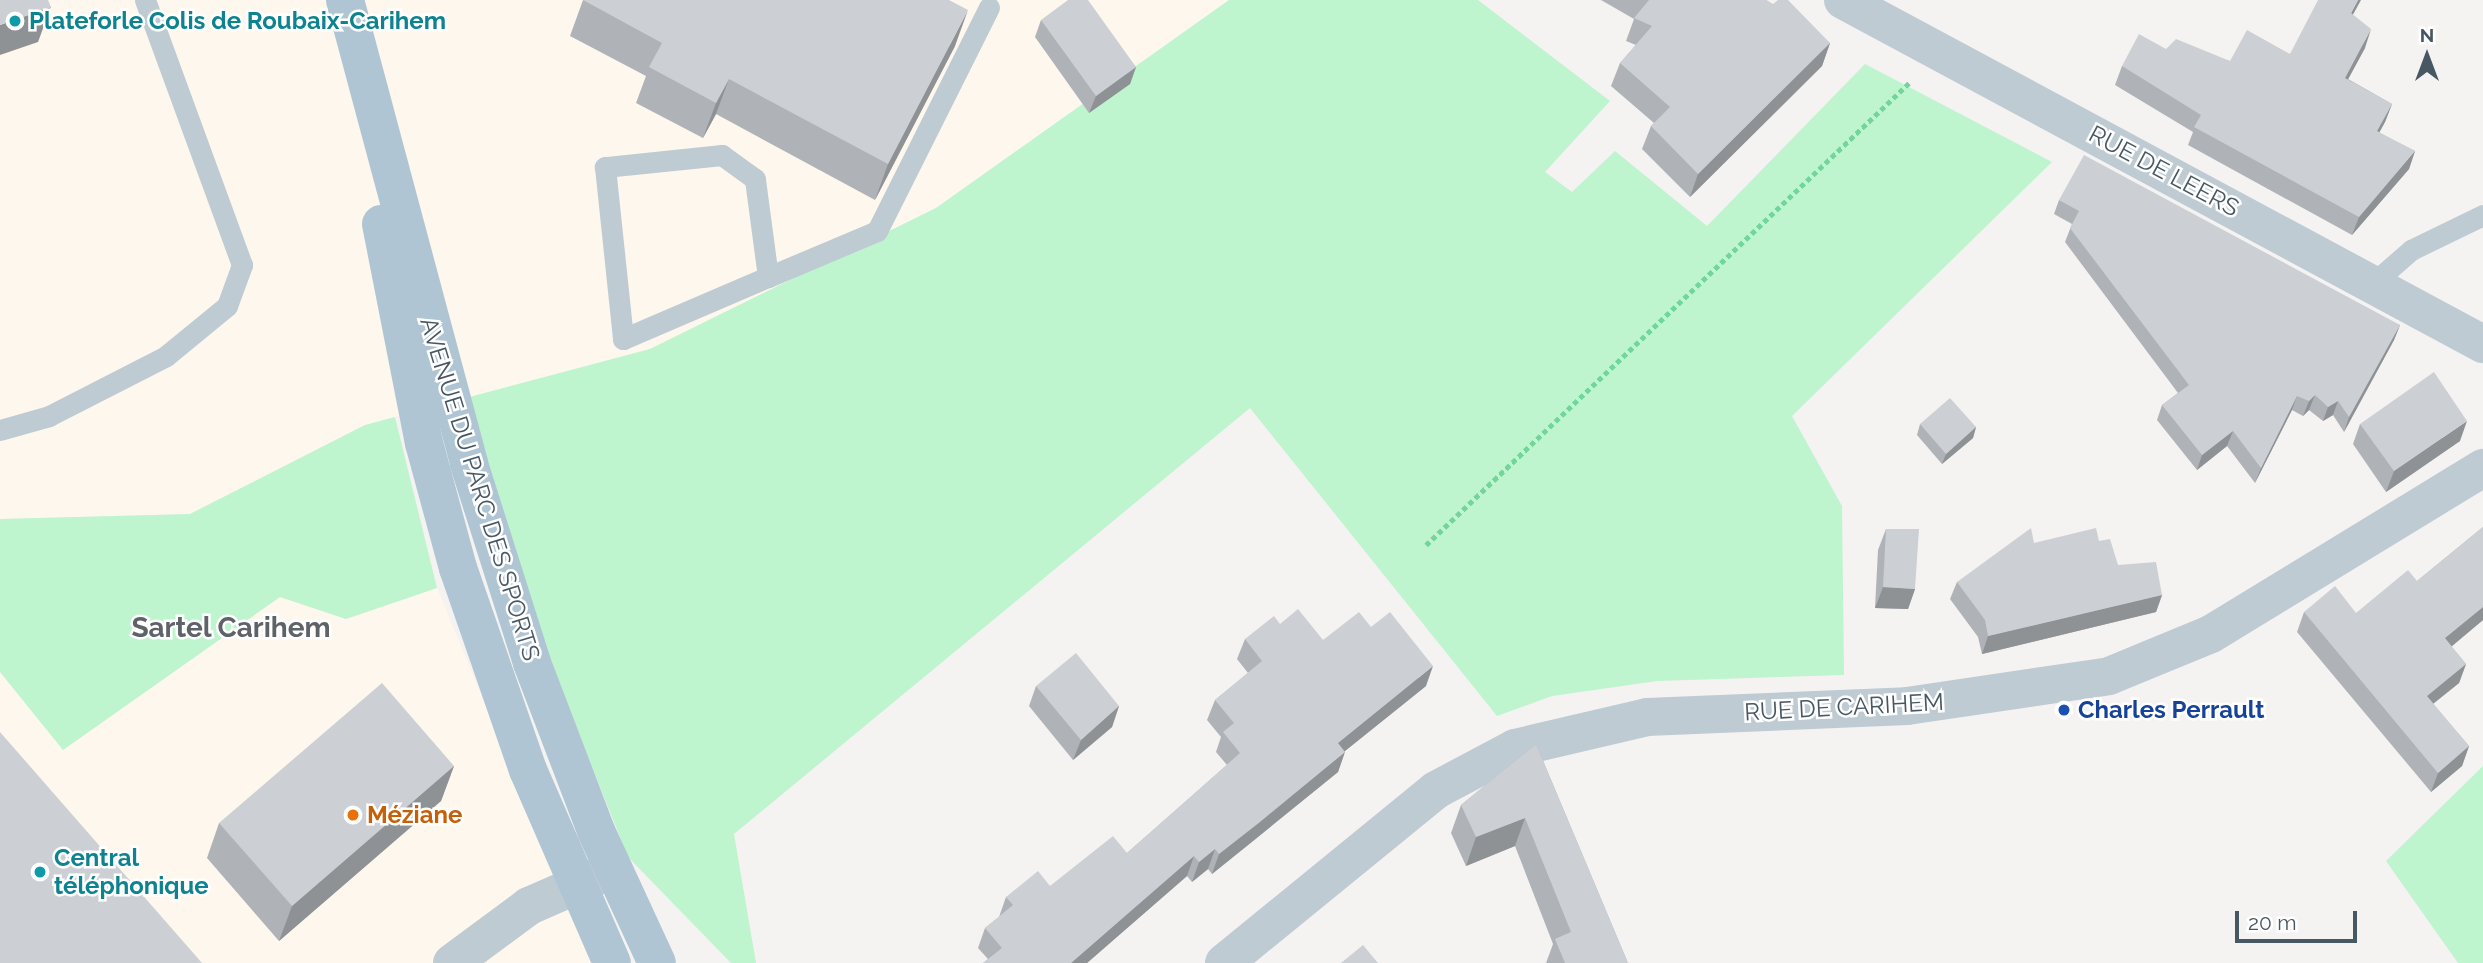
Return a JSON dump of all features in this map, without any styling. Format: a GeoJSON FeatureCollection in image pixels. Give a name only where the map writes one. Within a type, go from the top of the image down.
{"type":"FeatureCollection","features":[{"type":"Feature","properties":{"kind":"main road","name":"AVENUE DU PARC DES SPORTS"},"geometry":{"type":"LineString","coordinates":[[345,0],[494,543],[536,675],[614,870],[656,963]]}},
{"type":"Feature","properties":{"kind":"main road","name":"AVENUE DU PARC DES SPORTS"},"geometry":{"type":"LineString","coordinates":[[345,0],[392,294],[424,443],[488,657],[576,883],[612,963]]}},
{"type":"Feature","properties":{"kind":"street","name":"RUE DE LEERS"},"geometry":{"type":"LineString","coordinates":[[1843,0],[2483,344]]}},
{"type":"Feature","properties":{"kind":"street","name":"RUE DE CARIHEM"},"geometry":{"type":"LineString","coordinates":[[1224,963],[1436,790],[1515,748],[1647,717],[1920,704],[2109,676],[2211,634],[2483,468]]}},
{"type":"Feature","properties":{"kind":"street"},"geometry":{"type":"LineString","coordinates":[[452,963],[529,906],[576,883],[614,870]]}},
{"type":"Feature","properties":{"kind":"lane"},"geometry":{"type":"LineString","coordinates":[[0,430],[49,416],[166,356],[227,306],[242,265],[145,0]]}},
{"type":"Feature","properties":{"kind":"lane"},"geometry":{"type":"LineString","coordinates":[[768,277],[755,179],[722,155],[605,167],[623,339],[877,231],[988,2]]}},
{"type":"Feature","properties":{"kind":"lane"},"geometry":{"type":"LineString","coordinates":[[2371,285],[2411,250],[2483,215]]}},
{"type":"Feature","properties":{"kind":"path"},"geometry":{"type":"LineString","coordinates":[[1426,545],[1941,52]]}},
{"type":"Feature","properties":{"kind":"shaded area"},"geometry":{"type":"Polygon","coordinates":[[[0,0],[1229,0],[936,208],[650,349],[365,425],[190,514],[0,519],[0,0]]]}},
{"type":"Feature","properties":{"kind":"shaded area"},"geometry":{"type":"Polygon","coordinates":[[[437,588],[592,963],[0,963],[0,672],[63,750],[280,597],[346,619],[437,588]]]}},
{"type":"Feature","properties":{"kind":"green space"},"geometry":{"type":"Polygon","coordinates":[[[1229,0],[1478,0],[1610,101],[1545,172],[1572,192],[1615,151],[1707,226],[1865,64],[2052,162],[1792,416],[1842,506],[1844,675],[1657,681],[1552,696],[1497,716],[1250,408],[734,834],[756,963],[731,963],[628,857],[538,632],[462,399],[650,349],[936,208],[1229,0]]]}},
{"type":"Feature","properties":{"kind":"green space"},"geometry":{"type":"Polygon","coordinates":[[[395,417],[437,588],[346,619],[280,597],[63,750],[0,672],[0,519],[190,514],[365,425],[395,417]]]}},
{"type":"Feature","properties":{"kind":"green space"},"geometry":{"type":"Polygon","coordinates":[[[2483,766],[2483,963],[2458,963],[2386,861],[2483,766]]]}},
{"type":"Feature","properties":{"kind":"building"},"geometry":{"type":"Polygon","coordinates":[[[0,0],[48,0],[51,7],[0,25],[0,0]]]}},
{"type":"Feature","properties":{"kind":"building"},"geometry":{"type":"Polygon","coordinates":[[[583,0],[949,0],[968,10],[888,164],[729,79],[716,103],[649,67],[662,43],[583,0]]]}},
{"type":"Feature","properties":{"kind":"building"},"geometry":{"type":"Polygon","coordinates":[[[1068,0],[1088,0],[1136,67],[1096,96],[1041,20],[1068,0]]]}},
{"type":"Feature","properties":{"kind":"building"},"geometry":{"type":"Polygon","coordinates":[[[1649,0],[1766,0],[1773,4],[1778,0],[1788,0],[1830,43],[1698,174],[1651,126],[1670,107],[1620,63],[1652,26],[1634,18],[1649,0]]]}},
{"type":"Feature","properties":{"kind":"building"},"geometry":{"type":"Polygon","coordinates":[[[2318,0],[2358,0],[2351,13],[2371,29],[2345,78],[2392,104],[2377,131],[2415,151],[2359,217],[2194,127],[2201,115],[2122,66],[2139,34],[2166,49],[2176,39],[2230,61],[2247,30],[2290,54],[2318,0]]]}},
{"type":"Feature","properties":{"kind":"building"},"geometry":{"type":"Polygon","coordinates":[[[2084,155],[2400,325],[2349,417],[2338,401],[2328,407],[2315,395],[2309,401],[2297,396],[2261,468],[2233,431],[2202,455],[2162,405],[2189,385],[2070,228],[2079,211],[2059,200],[2084,155]]]}},
{"type":"Feature","properties":{"kind":"building"},"geometry":{"type":"Polygon","coordinates":[[[2434,372],[2467,421],[2394,471],[2360,424],[2434,372]]]}},
{"type":"Feature","properties":{"kind":"building"},"geometry":{"type":"Polygon","coordinates":[[[1950,398],[1976,427],[1946,454],[1920,424],[1950,398]]]}},
{"type":"Feature","properties":{"kind":"building"},"geometry":{"type":"Polygon","coordinates":[[[2483,527],[2483,607],[2445,638],[2466,664],[2427,696],[2469,746],[2438,773],[2304,612],[2335,586],[2356,613],[2408,570],[2417,581],[2483,527]]]}},
{"type":"Feature","properties":{"kind":"building"},"geometry":{"type":"Polygon","coordinates":[[[2031,528],[2034,543],[2096,528],[2099,541],[2110,539],[2118,565],[2156,562],[2162,595],[1988,636],[1985,620],[1957,582],[2031,528]]]}},
{"type":"Feature","properties":{"kind":"building"},"geometry":{"type":"Polygon","coordinates":[[[1886,529],[1919,529],[1915,589],[1883,587],[1886,529]]]}},
{"type":"Feature","properties":{"kind":"building"},"geometry":{"type":"Polygon","coordinates":[[[1298,609],[1323,640],[1359,612],[1371,627],[1390,612],[1433,666],[1338,743],[1345,752],[1260,822],[1219,854],[1215,849],[1199,862],[1194,856],[1071,963],[983,963],[1002,948],[985,928],[1013,905],[1006,897],[1038,871],[1050,886],[1113,836],[1127,853],[1240,753],[1223,732],[1234,723],[1215,700],[1262,661],[1245,639],[1274,616],[1280,624],[1298,609]]]}},
{"type":"Feature","properties":{"kind":"building"},"geometry":{"type":"Polygon","coordinates":[[[1076,653],[1119,706],[1081,740],[1036,686],[1076,653]]]}},
{"type":"Feature","properties":{"kind":"building"},"geometry":{"type":"Polygon","coordinates":[[[382,683],[454,766],[292,906],[219,823],[382,683]]]}},
{"type":"Feature","properties":{"kind":"building","name":"Central téléphonique"},"geometry":{"type":"Polygon","coordinates":[[[0,732],[202,963],[0,963],[0,732]]]}},
{"type":"Feature","properties":{"kind":"building"},"geometry":{"type":"Polygon","coordinates":[[[1536,744],[1628,963],[1565,963],[1555,939],[1571,932],[1525,818],[1476,837],[1461,805],[1536,744]]]}},
{"type":"Feature","properties":{"kind":"building"},"geometry":{"type":"Polygon","coordinates":[[[1363,945],[1378,963],[1341,963],[1363,945]]]}},
{"type":"Feature","properties":{"kind":"place","name":"Plateforle Colis de Roubaix-Carihem"},"geometry":{"type":"Point","coordinates":[15,21]}},
{"type":"Feature","properties":{"kind":"place","name":"Charles Perrault"},"geometry":{"type":"Point","coordinates":[2064,710]}},
{"type":"Feature","properties":{"kind":"place","name":"Méziane"},"geometry":{"type":"Point","coordinates":[353,815]}},
{"type":"Feature","properties":{"kind":"place","name":"Central téléphonique"},"geometry":{"type":"Point","coordinates":[40,872]}},
{"type":"Feature","properties":{"kind":"district","name":"Sartel Carihem"},"geometry":{"type":"Point","coordinates":[231,628]}}]}
